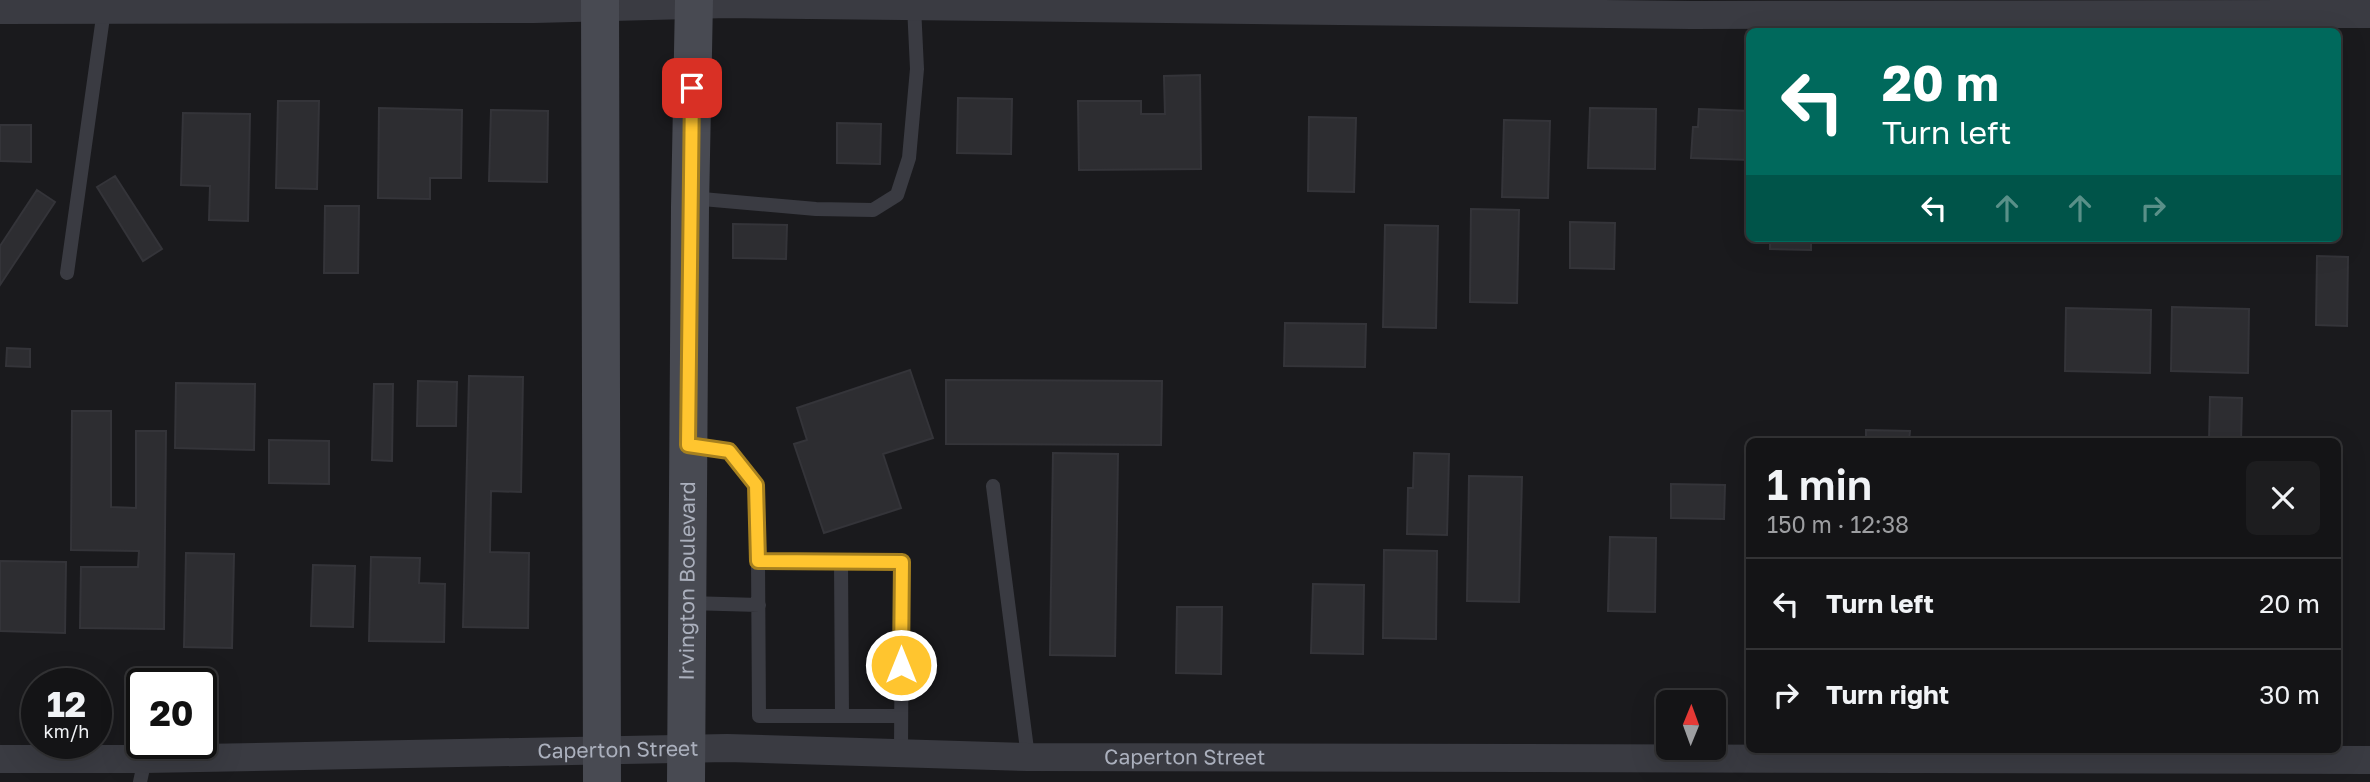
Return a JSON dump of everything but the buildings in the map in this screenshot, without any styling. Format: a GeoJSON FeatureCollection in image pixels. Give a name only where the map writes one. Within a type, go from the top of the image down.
{"type":"FeatureCollection","features":[{"type":"Feature","properties":{"kind":"main road","name":"Irvington Boulevard"},"geometry":{"type":"LineString","coordinates":[[686,766],[694,3]]}},
{"type":"Feature","properties":{"kind":"main road"},"geometry":{"type":"LineString","coordinates":[[600,4],[601,767]]}},
{"type":"Feature","properties":{"kind":"street"},"geometry":{"type":"LineString","coordinates":[[0,10],[694,3],[1691,15],[2370,14]]}},
{"type":"Feature","properties":{"kind":"street","name":"Caperton Street"},"geometry":{"type":"LineString","coordinates":[[0,759],[143,771],[686,766],[727,748],[1028,757],[2029,754],[2370,760]]}},
{"type":"Feature","properties":{"kind":"lane"},"geometry":{"type":"LineString","coordinates":[[690,198],[816,209],[873,210],[897,195],[909,158],[912,133],[917,69],[914,6]]}},
{"type":"Feature","properties":{"kind":"lane"},"geometry":{"type":"LineString","coordinates":[[67,273],[104,10]]}},
{"type":"Feature","properties":{"kind":"lane"},"geometry":{"type":"LineString","coordinates":[[688,445],[729,451],[756,485],[759,716],[901,716]]}},
{"type":"Feature","properties":{"kind":"lane"},"geometry":{"type":"LineString","coordinates":[[993,486],[1028,757]]}},
{"type":"Feature","properties":{"kind":"lane"},"geometry":{"type":"LineString","coordinates":[[758,561],[902,562],[901,753]]}},
{"type":"Feature","properties":{"kind":"lane"},"geometry":{"type":"LineString","coordinates":[[841,562],[842,716]]}},
{"type":"Feature","properties":{"kind":"lane"},"geometry":{"type":"LineString","coordinates":[[687,603],[758,605]]}},
{"type":"Feature","properties":{"kind":"route"},"geometry":{"type":"LineString","coordinates":[[692,88],[688,445],[729,451],[756,485],[758,561],[902,562],[901,665]]}}]}
